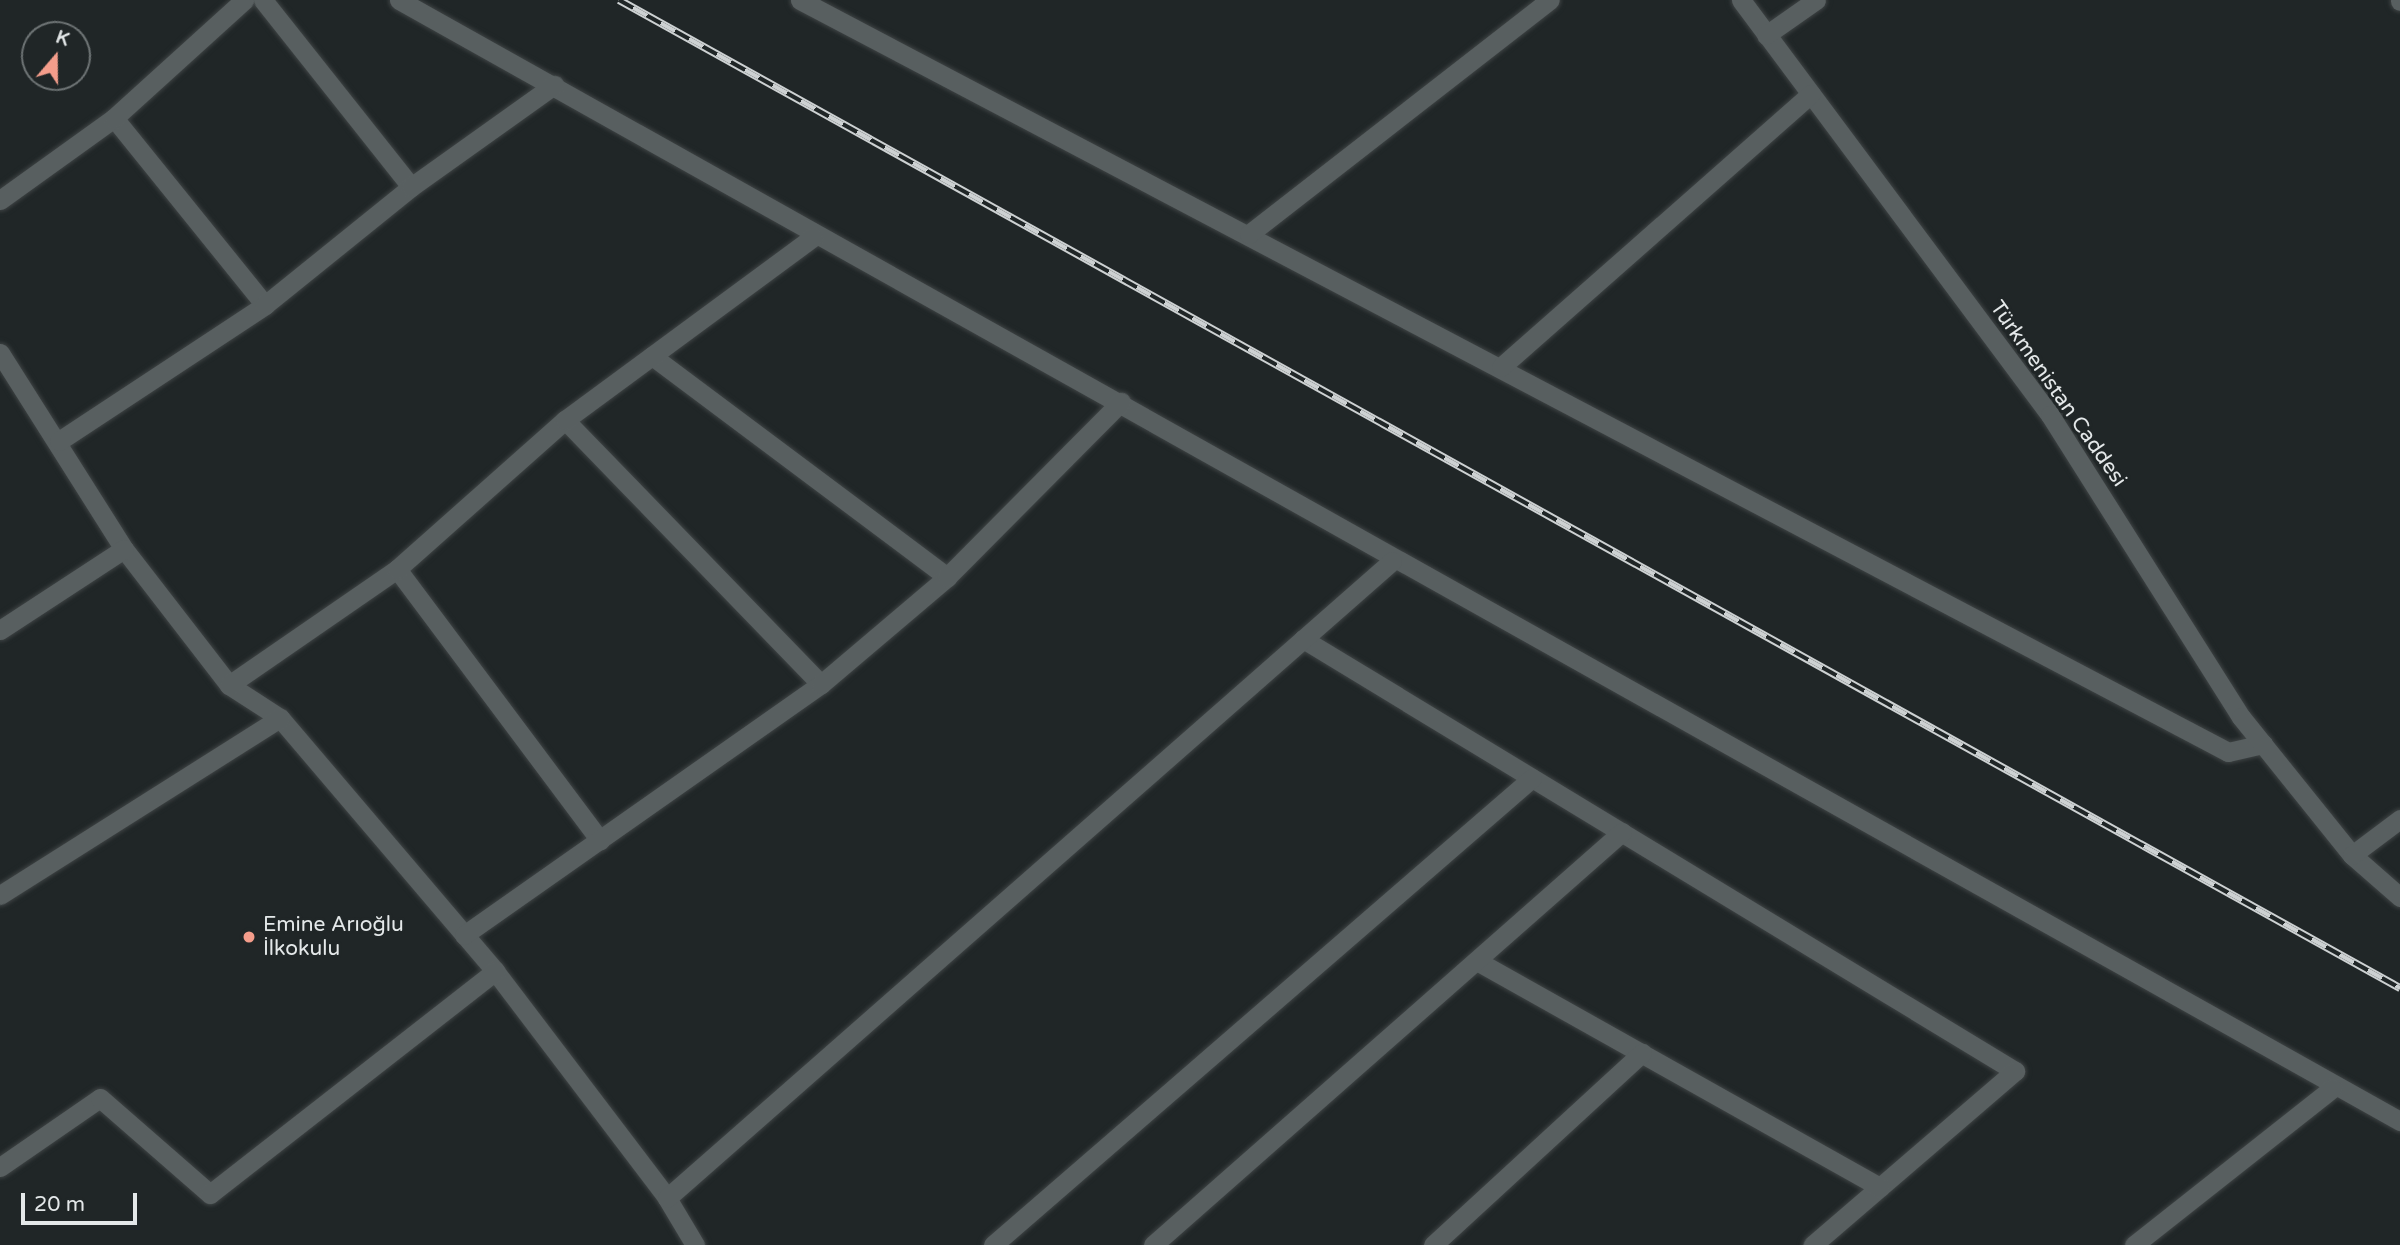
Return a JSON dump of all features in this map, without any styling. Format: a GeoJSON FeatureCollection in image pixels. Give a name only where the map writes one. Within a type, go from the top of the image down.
{"type":"FeatureCollection","features":[{"type":"Feature","properties":{"kind":"street"},"geometry":{"type":"LineString","coordinates":[[0,200],[114,118],[244,0]]}},
{"type":"Feature","properties":{"kind":"street"},"geometry":{"type":"LineString","coordinates":[[264,0],[411,187]]}},
{"type":"Feature","properties":{"kind":"street"},"geometry":{"type":"LineString","coordinates":[[399,0],[554,85],[814,237],[1121,402],[1392,561],[2333,1088],[2400,1121]]}},
{"type":"Feature","properties":{"kind":"street"},"geometry":{"type":"LineString","coordinates":[[800,0],[1249,234],[2228,752],[2263,744]]}},
{"type":"Feature","properties":{"kind":"street"},"geometry":{"type":"LineString","coordinates":[[1249,234],[1550,0]]}},
{"type":"Feature","properties":{"kind":"street","name":"Türkmenistan Caddesi"},"geometry":{"type":"LineString","coordinates":[[1741,0],[2050,415],[2263,744],[2352,855],[2400,897]]}},
{"type":"Feature","properties":{"kind":"street"},"geometry":{"type":"LineString","coordinates":[[1766,35],[1816,0]]}},
{"type":"Feature","properties":{"kind":"street"},"geometry":{"type":"LineString","coordinates":[[59,441],[265,305],[411,187],[554,85]]}},
{"type":"Feature","properties":{"kind":"street"},"geometry":{"type":"LineString","coordinates":[[1501,367],[1811,94]]}},
{"type":"Feature","properties":{"kind":"street"},"geometry":{"type":"LineString","coordinates":[[114,118],[265,305]]}},
{"type":"Feature","properties":{"kind":"street"},"geometry":{"type":"LineString","coordinates":[[229,685],[397,569],[565,420],[814,237]]}},
{"type":"Feature","properties":{"kind":"street"},"geometry":{"type":"LineString","coordinates":[[652,356],[947,578]]}},
{"type":"Feature","properties":{"kind":"street"},"geometry":{"type":"LineString","coordinates":[[1,357],[59,441],[124,549],[229,685],[280,718],[495,971],[667,1198],[695,1245]]}},
{"type":"Feature","properties":{"kind":"street"},"geometry":{"type":"LineString","coordinates":[[464,935],[821,684],[947,578],[1121,402]]}},
{"type":"Feature","properties":{"kind":"street"},"geometry":{"type":"LineString","coordinates":[[565,420],[821,684]]}},
{"type":"Feature","properties":{"kind":"street"},"geometry":{"type":"LineString","coordinates":[[0,630],[124,549]]}},
{"type":"Feature","properties":{"kind":"street"},"geometry":{"type":"LineString","coordinates":[[667,1198],[1392,561]]}},
{"type":"Feature","properties":{"kind":"street"},"geometry":{"type":"LineString","coordinates":[[397,569],[600,840]]}},
{"type":"Feature","properties":{"kind":"street"},"geometry":{"type":"LineString","coordinates":[[1303,639],[2015,1071],[1812,1245]]}},
{"type":"Feature","properties":{"kind":"street"},"geometry":{"type":"LineString","coordinates":[[0,895],[280,718]]}},
{"type":"Feature","properties":{"kind":"street"},"geometry":{"type":"LineString","coordinates":[[993,1245],[1532,778]]}},
{"type":"Feature","properties":{"kind":"street"},"geometry":{"type":"LineString","coordinates":[[2352,855],[2400,819]]}},
{"type":"Feature","properties":{"kind":"street"},"geometry":{"type":"LineString","coordinates":[[1153,1245],[1622,832]]}},
{"type":"Feature","properties":{"kind":"street"},"geometry":{"type":"LineString","coordinates":[[1477,961],[1880,1186]]}},
{"type":"Feature","properties":{"kind":"street"},"geometry":{"type":"LineString","coordinates":[[0,1167],[100,1098],[210,1194],[495,971]]}},
{"type":"Feature","properties":{"kind":"street"},"geometry":{"type":"LineString","coordinates":[[1433,1245],[1642,1053]]}},
{"type":"Feature","properties":{"kind":"street"},"geometry":{"type":"LineString","coordinates":[[2134,1245],[2333,1088]]}},
{"type":"Feature","properties":{"kind":"railway"},"geometry":{"type":"LineString","coordinates":[[619,0],[2400,988]]}},
{"type":"Feature","properties":{"kind":"place","name":"Emine Arıoğlu İlkokulu"},"geometry":{"type":"Point","coordinates":[249,937]}}]}
